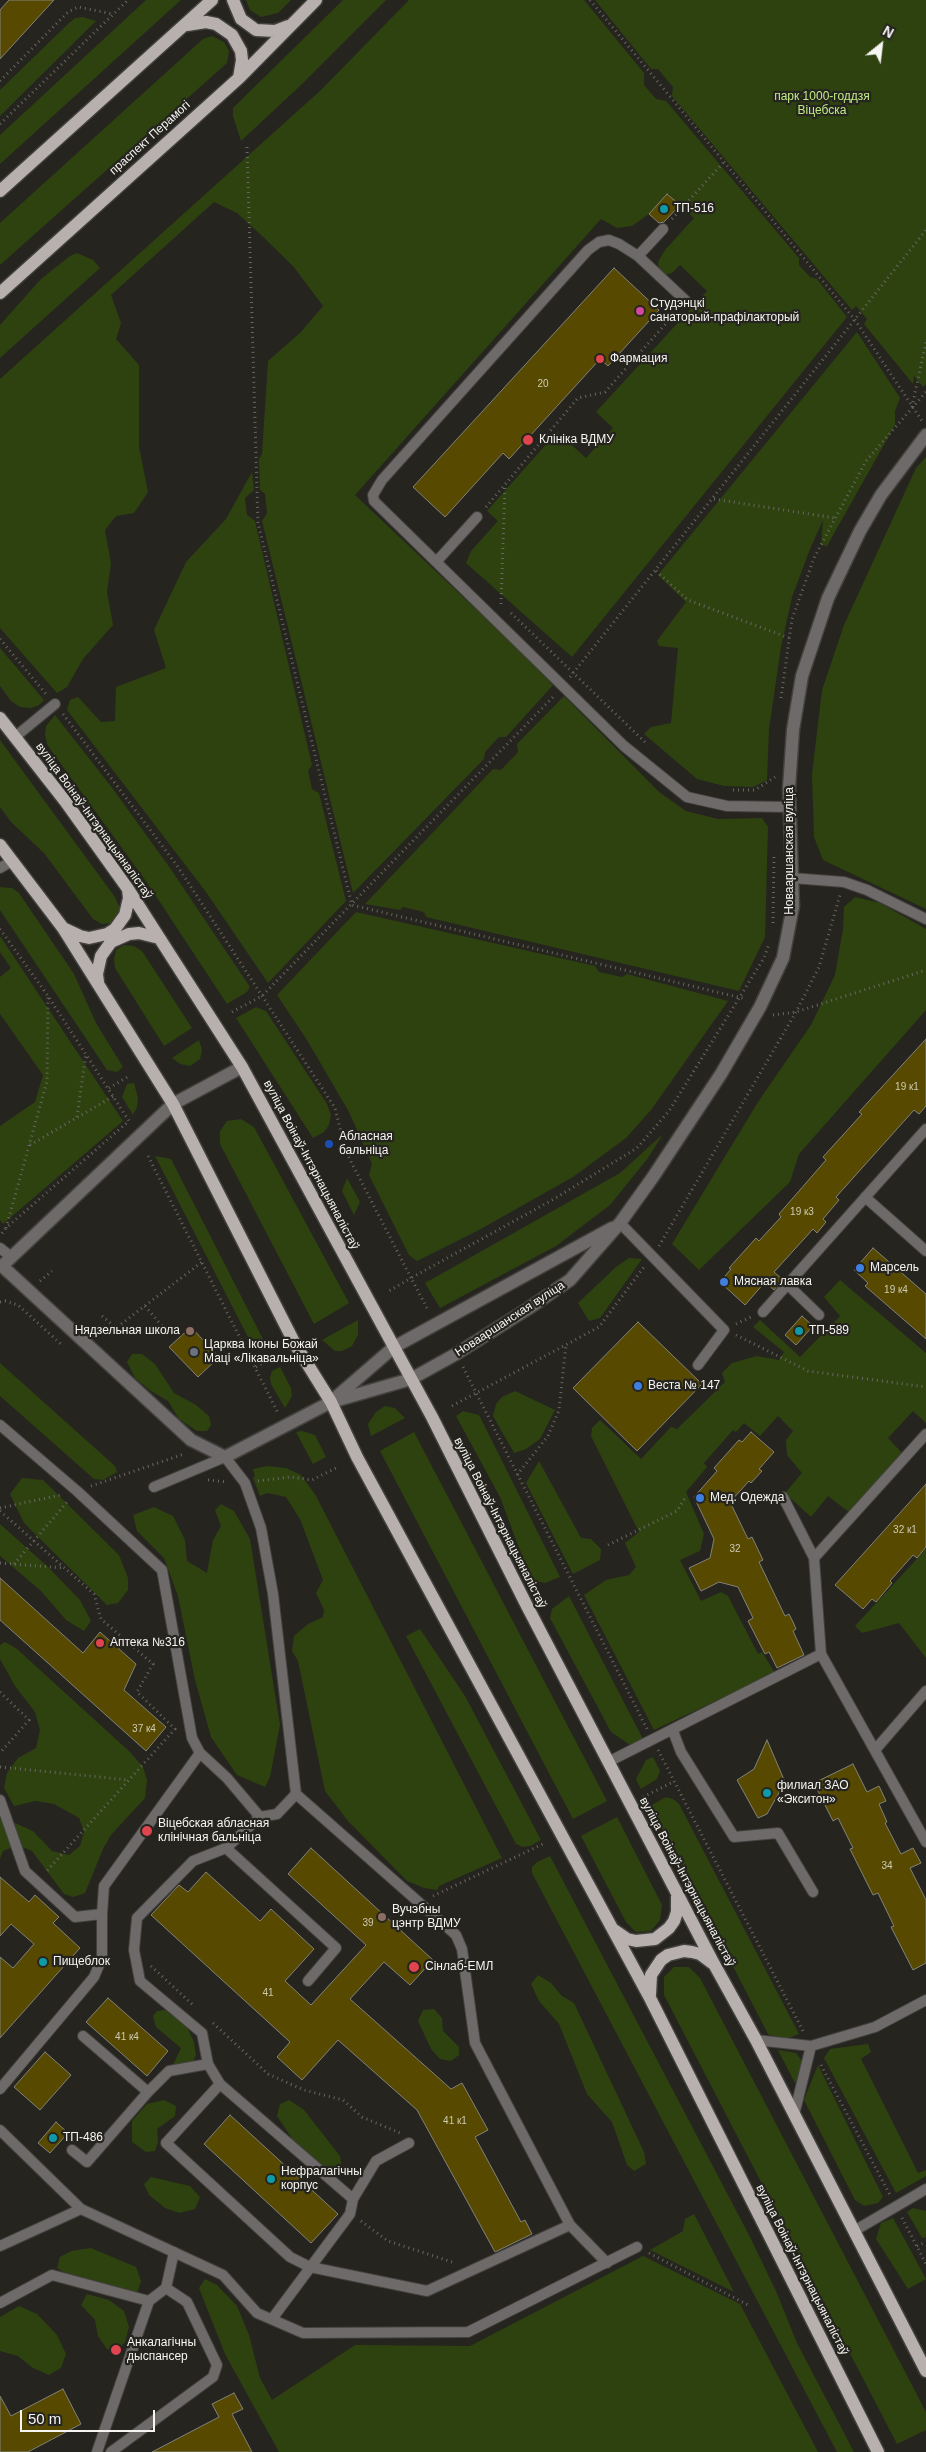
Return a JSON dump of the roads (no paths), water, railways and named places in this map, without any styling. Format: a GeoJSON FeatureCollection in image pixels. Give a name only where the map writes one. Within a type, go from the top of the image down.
{"type":"FeatureCollection","features":[{"type":"Feature","properties":{"kind":"main road"},"geometry":{"type":"LineString","coordinates":[[0,191],[212,0]]}},
{"type":"Feature","properties":{"kind":"main road"},"geometry":{"type":"LineString","coordinates":[[233,0],[241,19],[256,30],[275,31],[291,24]]}},
{"type":"Feature","properties":{"kind":"main road","name":"праспект Перамогі"},"geometry":{"type":"LineString","coordinates":[[0,294],[239,78],[316,0]]}},
{"type":"Feature","properties":{"kind":"main road"},"geometry":{"type":"LineString","coordinates":[[186,25],[206,22],[216,24],[232,35],[241,51],[242,60],[239,78]]}},
{"type":"Feature","properties":{"kind":"main road","name":"вуліца Воінаў-Інтэрнацыяналістаў"},"geometry":{"type":"LineString","coordinates":[[0,718],[65,801],[128,889],[242,1067],[411,1379],[608,1762],[756,2040],[926,2371]]}},
{"type":"Feature","properties":{"kind":"main road","name":"вуліца Воінаў-Інтэрнацыяналістаў"},"geometry":{"type":"LineString","coordinates":[[0,845],[63,928],[173,1104],[295,1344],[331,1402],[358,1457],[651,2000],[878,2452]]}},
{"type":"Feature","properties":{"kind":"main road"},"geometry":{"type":"LineString","coordinates":[[63,928],[71,933],[89,938],[106,934],[114,929],[125,915],[128,906],[128,889]]}},
{"type":"Feature","properties":{"kind":"main road"},"geometry":{"type":"LineString","coordinates":[[98,983],[97,974],[101,956],[111,942],[129,934],[139,933],[159,938]]}},
{"type":"Feature","properties":{"kind":"main road"},"geometry":{"type":"LineString","coordinates":[[612,1928],[628,1939],[636,1941],[655,1939],[663,1934],[674,1921],[678,1903],[677,1894]]}},
{"type":"Feature","properties":{"kind":"main road"},"geometry":{"type":"LineString","coordinates":[[651,2000],[649,1983],[651,1975],[661,1960],[668,1955],[684,1951],[692,1952],[700,1954],[714,1964]]}},
{"type":"Feature","properties":{"kind":"street","name":"Новааршанская вуліца"},"geometry":{"type":"LineString","coordinates":[[331,1402],[411,1379],[464,1349],[570,1280],[620,1223],[721,1074],[775,979],[783,958],[788,936],[793,906],[792,878],[782,807],[802,676],[828,598],[860,531],[877,503],[926,435]]}},
{"type":"Feature","properties":{"kind":"street"},"geometry":{"type":"LineString","coordinates":[[242,1067],[173,1104],[4,1263],[191,1440],[225,1457],[331,1402]]}},
{"type":"Feature","properties":{"kind":"street","name":"Новааршанская вуліца"},"geometry":{"type":"LineString","coordinates":[[331,1402],[394,1348],[620,1223]]}},
{"type":"Feature","properties":{"kind":"lane"},"geometry":{"type":"LineString","coordinates":[[638,256],[663,229]]}},
{"type":"Feature","properties":{"kind":"lane"},"geometry":{"type":"LineString","coordinates":[[686,302],[638,256],[620,244],[609,240],[599,242],[588,250],[374,490],[374,501],[564,685],[624,746],[687,797],[727,806],[782,807]]}},
{"type":"Feature","properties":{"kind":"lane"},"geometry":{"type":"LineString","coordinates":[[436,561],[477,517]]}},
{"type":"Feature","properties":{"kind":"lane"},"geometry":{"type":"LineString","coordinates":[[15,737],[55,704]]}},
{"type":"Feature","properties":{"kind":"lane"},"geometry":{"type":"LineString","coordinates":[[0,868],[12,860]]}},
{"type":"Feature","properties":{"kind":"lane"},"geometry":{"type":"LineString","coordinates":[[792,878],[844,882],[867,890],[926,919]]}},
{"type":"Feature","properties":{"kind":"lane"},"geometry":{"type":"LineString","coordinates":[[762,1312],[926,1129]]}},
{"type":"Feature","properties":{"kind":"lane"},"geometry":{"type":"LineString","coordinates":[[865,1197],[926,1251]]}},
{"type":"Feature","properties":{"kind":"lane"},"geometry":{"type":"LineString","coordinates":[[620,1223],[724,1330],[698,1366]]}},
{"type":"Feature","properties":{"kind":"lane"},"geometry":{"type":"LineString","coordinates":[[0,1248],[4,1263]]}},
{"type":"Feature","properties":{"kind":"lane"},"geometry":{"type":"LineString","coordinates":[[787,1284],[819,1315]]}},
{"type":"Feature","properties":{"kind":"lane"},"geometry":{"type":"LineString","coordinates":[[0,1424],[77,1491],[162,1570],[192,1738],[200,1753],[227,1778],[260,1817]]}},
{"type":"Feature","properties":{"kind":"lane"},"geometry":{"type":"LineString","coordinates":[[814,1558],[926,1434]]}},
{"type":"Feature","properties":{"kind":"lane"},"geometry":{"type":"LineString","coordinates":[[154,1487],[225,1457],[245,1483],[261,1528],[274,1594],[296,1794],[456,1935],[462,1948],[475,2043],[570,2225],[607,2263]]}},
{"type":"Feature","properties":{"kind":"lane"},"geometry":{"type":"LineString","coordinates":[[783,1498],[814,1558],[820,1654],[926,1842]]}},
{"type":"Feature","properties":{"kind":"lane"},"geometry":{"type":"LineString","coordinates":[[608,1762],[673,1731],[820,1654]]}},
{"type":"Feature","properties":{"kind":"lane"},"geometry":{"type":"LineString","coordinates":[[875,1750],[926,1691]]}},
{"type":"Feature","properties":{"kind":"lane"},"geometry":{"type":"LineString","coordinates":[[673,1731],[681,1752],[734,1837],[778,1833],[813,1892]]}},
{"type":"Feature","properties":{"kind":"lane"},"geometry":{"type":"LineString","coordinates":[[0,2090],[94,1977],[102,1958],[104,1886],[200,1753]]}},
{"type":"Feature","properties":{"kind":"lane"},"geometry":{"type":"LineString","coordinates":[[296,1794],[277,1814],[260,1817],[226,1848],[193,1861],[137,1918],[134,1950],[140,1981],[202,2033],[208,2064],[220,2084],[353,2199]]}},
{"type":"Feature","properties":{"kind":"lane"},"geometry":{"type":"LineString","coordinates":[[0,1800],[25,1871],[75,1917],[102,1914]]}},
{"type":"Feature","properties":{"kind":"lane"},"geometry":{"type":"LineString","coordinates":[[226,1848],[336,1948],[308,1980]]}},
{"type":"Feature","properties":{"kind":"lane"},"geometry":{"type":"LineString","coordinates":[[756,2040],[810,2046],[875,2027],[926,2000]]}},
{"type":"Feature","properties":{"kind":"lane"},"geometry":{"type":"LineString","coordinates":[[82,2036],[148,2092]]}},
{"type":"Feature","properties":{"kind":"lane"},"geometry":{"type":"LineString","coordinates":[[794,2114],[810,2046]]}},
{"type":"Feature","properties":{"kind":"lane"},"geometry":{"type":"LineString","coordinates":[[72,2150],[86,2162],[169,2071],[208,2064]]}},
{"type":"Feature","properties":{"kind":"lane"},"geometry":{"type":"LineString","coordinates":[[220,2084],[166,2143],[290,2257],[310,2267],[427,2291],[570,2225]]}},
{"type":"Feature","properties":{"kind":"lane"},"geometry":{"type":"LineString","coordinates":[[0,2130],[81,2209],[223,2275],[257,2313],[303,2333],[468,2332],[637,2247]]}},
{"type":"Feature","properties":{"kind":"lane"},"geometry":{"type":"LineString","coordinates":[[272,2319],[350,2214],[353,2199],[376,2162],[409,2143]]}},
{"type":"Feature","properties":{"kind":"lane"},"geometry":{"type":"LineString","coordinates":[[854,2231],[926,2189]]}},
{"type":"Feature","properties":{"kind":"lane"},"geometry":{"type":"LineString","coordinates":[[0,2246],[81,2209]]}},
{"type":"Feature","properties":{"kind":"lane"},"geometry":{"type":"LineString","coordinates":[[97,2452],[149,2301],[166,2288],[174,2252]]}},
{"type":"Feature","properties":{"kind":"lane"},"geometry":{"type":"LineString","coordinates":[[0,2303],[52,2274],[149,2301]]}},
{"type":"Feature","properties":{"kind":"lane"},"geometry":{"type":"LineString","coordinates":[[111,2452],[214,2377],[217,2365],[187,2302],[166,2288]]}},
{"type":"Feature","properties":{"kind":"place","name":"ТП-516"},"geometry":{"type":"Point","coordinates":[664,209]}},
{"type":"Feature","properties":{"kind":"place","name":"Студэнцкі санаторый-прафілакторый"},"geometry":{"type":"Point","coordinates":[640,311]}},
{"type":"Feature","properties":{"kind":"place","name":"Фармация"},"geometry":{"type":"Point","coordinates":[600,359]}},
{"type":"Feature","properties":{"kind":"place","name":"Клініка ВДМУ"},"geometry":{"type":"Point","coordinates":[528,440]}},
{"type":"Feature","properties":{"kind":"place","name":"Абласная бальніца"},"geometry":{"type":"Point","coordinates":[329,1144]}},
{"type":"Feature","properties":{"kind":"place","name":"Марсель"},"geometry":{"type":"Point","coordinates":[860,1268]}},
{"type":"Feature","properties":{"kind":"place","name":"Мясная лавка"},"geometry":{"type":"Point","coordinates":[724,1282]}},
{"type":"Feature","properties":{"kind":"place","name":"Нядзельная школа"},"geometry":{"type":"Point","coordinates":[190,1331]}},
{"type":"Feature","properties":{"kind":"place","name":"ТП-589"},"geometry":{"type":"Point","coordinates":[799,1331]}},
{"type":"Feature","properties":{"kind":"place","name":"Царква Іконы Божай Маці «Лікавальніца»"},"geometry":{"type":"Point","coordinates":[194,1352]}},
{"type":"Feature","properties":{"kind":"place","name":"Веста № 147"},"geometry":{"type":"Point","coordinates":[638,1386]}},
{"type":"Feature","properties":{"kind":"place","name":"Мед. Одежда"},"geometry":{"type":"Point","coordinates":[700,1498]}},
{"type":"Feature","properties":{"kind":"place","name":"Аптека №316"},"geometry":{"type":"Point","coordinates":[100,1643]}},
{"type":"Feature","properties":{"kind":"place","name":"филиал ЗАО «Экситон»"},"geometry":{"type":"Point","coordinates":[767,1793]}},
{"type":"Feature","properties":{"kind":"place","name":"Віцебская абласная клінічная бальніца"},"geometry":{"type":"Point","coordinates":[147,1831]}},
{"type":"Feature","properties":{"kind":"place","name":"Вучэбны цэнтр ВДМУ"},"geometry":{"type":"Point","coordinates":[382,1917]}},
{"type":"Feature","properties":{"kind":"place","name":"Пищеблок"},"geometry":{"type":"Point","coordinates":[43,1962]}},
{"type":"Feature","properties":{"kind":"place","name":"Сінлаб-ЕМЛ"},"geometry":{"type":"Point","coordinates":[414,1967]}},
{"type":"Feature","properties":{"kind":"place","name":"ТП-486"},"geometry":{"type":"Point","coordinates":[53,2138]}},
{"type":"Feature","properties":{"kind":"place","name":"Нефралагічны корпус"},"geometry":{"type":"Point","coordinates":[271,2179]}},
{"type":"Feature","properties":{"kind":"place","name":"Анкалагічны дыспансер"},"geometry":{"type":"Point","coordinates":[116,2350]}},
{"type":"Feature","properties":{"kind":"park label","name":"парк 1000-годдзя Віцебска"},"geometry":{"type":"Point","coordinates":[822,104]}}]}
